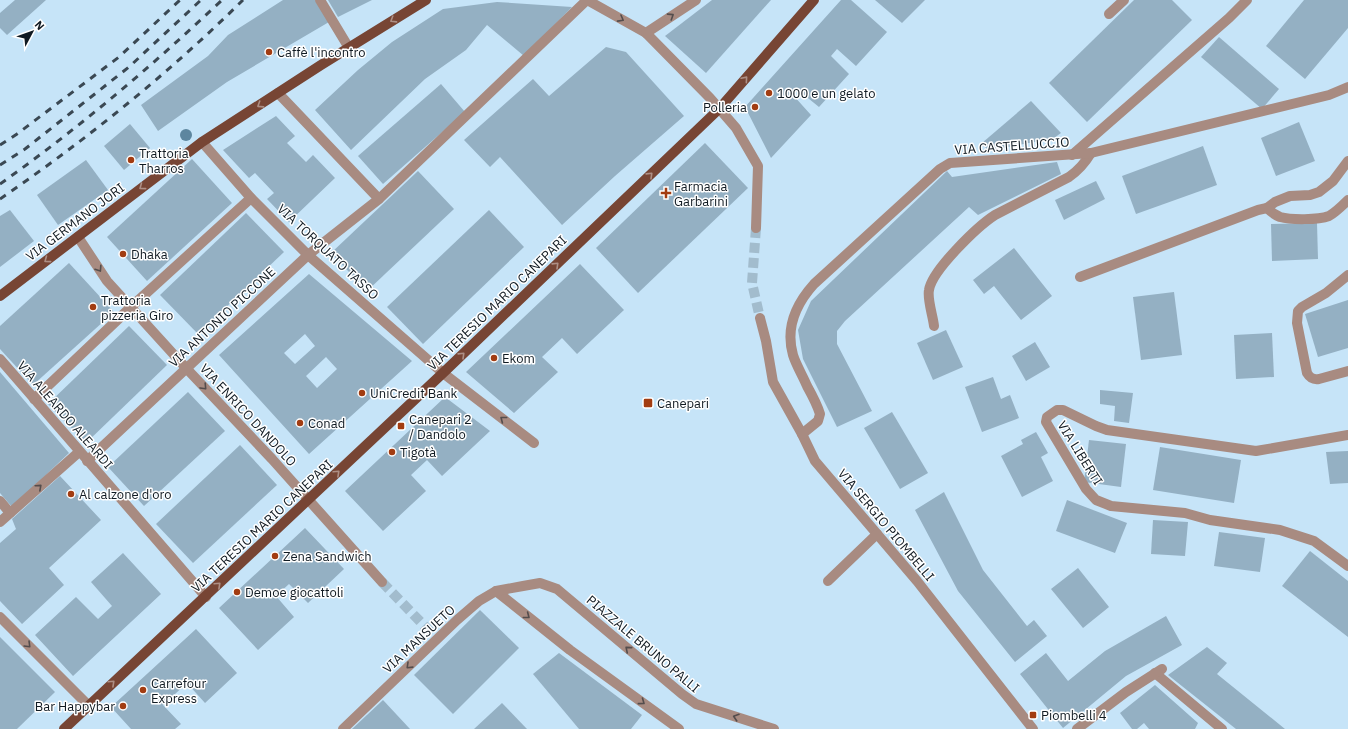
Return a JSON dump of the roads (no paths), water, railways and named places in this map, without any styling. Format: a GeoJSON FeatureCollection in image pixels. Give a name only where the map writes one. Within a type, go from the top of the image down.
{"type":"FeatureCollection","features":[{"type":"Feature","properties":{"kind":"main road","name":"VIA GERMANO JORI"},"geometry":{"type":"LineString","coordinates":[[0,296],[202,142],[426,0]]}},
{"type":"Feature","properties":{"kind":"main road","name":"VIA TERESIO MARIO CANEPARI"},"geometry":{"type":"LineString","coordinates":[[64,729],[443,373],[719,108],[814,0]]}},
{"type":"Feature","properties":{"kind":"street"},"geometry":{"type":"LineString","coordinates":[[320,0],[349,48]]}},
{"type":"Feature","properties":{"kind":"street"},"geometry":{"type":"LineString","coordinates":[[587,0],[646,33],[719,108],[736,128],[758,166],[756,228]]}},
{"type":"Feature","properties":{"kind":"street","name":"VIA ANTONIO PICCONE"},"geometry":{"type":"LineString","coordinates":[[87,461],[308,255],[379,199],[587,0]]}},
{"type":"Feature","properties":{"kind":"street"},"geometry":{"type":"LineString","coordinates":[[646,33],[696,0]]}},
{"type":"Feature","properties":{"kind":"street"},"geometry":{"type":"LineString","coordinates":[[1109,14],[1124,0]]}},
{"type":"Feature","properties":{"kind":"street"},"geometry":{"type":"LineString","coordinates":[[1072,155],[1248,0]]}},
{"type":"Feature","properties":{"kind":"street","name":"VIA CASTELLUCCIO"},"geometry":{"type":"LineString","coordinates":[[802,434],[818,421],[820,414],[793,356],[790,333],[796,308],[814,284],[940,169],[950,163],[1091,153],[1329,95],[1348,87]]}},
{"type":"Feature","properties":{"kind":"street"},"geometry":{"type":"LineString","coordinates":[[278,93],[379,199]]}},
{"type":"Feature","properties":{"kind":"street","name":"VIA TORQUATO TASSO"},"geometry":{"type":"LineString","coordinates":[[202,142],[251,198],[308,255],[443,373],[534,442]]}},
{"type":"Feature","properties":{"kind":"street"},"geometry":{"type":"LineString","coordinates":[[934,326],[928,291],[935,275],[946,262],[984,222],[1078,172],[1091,153]]}},
{"type":"Feature","properties":{"kind":"street"},"geometry":{"type":"LineString","coordinates":[[1080,277],[1258,210],[1267,208],[1275,202],[1290,196],[1319,192],[1333,181],[1348,161]]}},
{"type":"Feature","properties":{"kind":"street"},"geometry":{"type":"LineString","coordinates":[[34,398],[251,198]]}},
{"type":"Feature","properties":{"kind":"street"},"geometry":{"type":"LineString","coordinates":[[1267,208],[1279,217],[1320,218],[1329,216],[1348,200]]}},
{"type":"Feature","properties":{"kind":"street","name":"VIA ENRICO DANDOLO"},"geometry":{"type":"LineString","coordinates":[[78,237],[107,281],[186,368],[272,459],[382,582]]}},
{"type":"Feature","properties":{"kind":"street"},"geometry":{"type":"LineString","coordinates":[[1348,275],[1326,293],[1302,307],[1298,311],[1297,323],[1307,373],[1310,378],[1314,380],[1348,371]]}},
{"type":"Feature","properties":{"kind":"street","name":"VIA SERGIO PIOMBELLI"},"geometry":{"type":"LineString","coordinates":[[760,318],[766,341],[773,382],[815,461],[917,581],[1033,729]]}},
{"type":"Feature","properties":{"kind":"street","name":"VIA ALEARDO ALEARDI"},"geometry":{"type":"LineString","coordinates":[[0,359],[206,597]]}},
{"type":"Feature","properties":{"kind":"street","name":"VIA LIBERTI"},"geometry":{"type":"LineString","coordinates":[[1348,435],[1256,451],[1113,431],[1096,426],[1063,410],[1057,410],[1047,417],[1046,422],[1086,489],[1096,500],[1103,504],[1185,513],[1210,520],[1280,530],[1314,541],[1348,566]]}},
{"type":"Feature","properties":{"kind":"street"},"geometry":{"type":"LineString","coordinates":[[0,522],[80,452]]}},
{"type":"Feature","properties":{"kind":"street"},"geometry":{"type":"LineString","coordinates":[[0,501],[10,513]]}},
{"type":"Feature","properties":{"kind":"street"},"geometry":{"type":"LineString","coordinates":[[828,581],[877,534]]}},
{"type":"Feature","properties":{"kind":"street","name":"PIAZZALE BRUNO PALLI"},"geometry":{"type":"LineString","coordinates":[[523,586],[540,583],[558,589],[682,694],[696,704],[774,729]]}},
{"type":"Feature","properties":{"kind":"street","name":"VIA MANSUETO"},"geometry":{"type":"LineString","coordinates":[[343,729],[457,620],[479,601],[496,591],[523,586]]}},
{"type":"Feature","properties":{"kind":"street"},"geometry":{"type":"LineString","coordinates":[[496,591],[570,650],[679,729]]}},
{"type":"Feature","properties":{"kind":"street"},"geometry":{"type":"LineString","coordinates":[[0,617],[88,705]]}},
{"type":"Feature","properties":{"kind":"street"},"geometry":{"type":"LineString","coordinates":[[1078,729],[1126,692],[1158,671],[1222,729]]}},
{"type":"Feature","properties":{"kind":"tunnel"},"geometry":{"type":"LineString","coordinates":[[756,228],[752,283],[760,318]]}},
{"type":"Feature","properties":{"kind":"tunnel"},"geometry":{"type":"LineString","coordinates":[[382,582],[437,639]]}},
{"type":"Feature","properties":{"kind":"railway"},"geometry":{"type":"LineString","coordinates":[[0,145],[17,134],[119,57],[180,0]]}},
{"type":"Feature","properties":{"kind":"railway"},"geometry":{"type":"LineString","coordinates":[[0,165],[25,149],[129,67],[201,0]]}},
{"type":"Feature","properties":{"kind":"railway"},"geometry":{"type":"LineString","coordinates":[[0,184],[87,119],[169,49],[222,0]]}},
{"type":"Feature","properties":{"kind":"railway"},"geometry":{"type":"LineString","coordinates":[[0,199],[32,177],[126,105],[185,54],[243,0]]}},
{"type":"Feature","properties":{"kind":"place","name":"Caffè l'incontro"},"geometry":{"type":"Point","coordinates":[269,52]}},
{"type":"Feature","properties":{"kind":"place","name":"1000 e un gelato"},"geometry":{"type":"Point","coordinates":[769,93]}},
{"type":"Feature","properties":{"kind":"place","name":"Polleria"},"geometry":{"type":"Point","coordinates":[755,107]}},
{"type":"Feature","properties":{"kind":"place","name":"Trattoria Tharros"},"geometry":{"type":"Point","coordinates":[131,160]}},
{"type":"Feature","properties":{"kind":"place","name":"Farmacia Garbarini"},"geometry":{"type":"Point","coordinates":[666,193]}},
{"type":"Feature","properties":{"kind":"place","name":"Dhaka"},"geometry":{"type":"Point","coordinates":[123,254]}},
{"type":"Feature","properties":{"kind":"place","name":"Trattoria pizzeria Giro"},"geometry":{"type":"Point","coordinates":[93,307]}},
{"type":"Feature","properties":{"kind":"place","name":"Ekom"},"geometry":{"type":"Point","coordinates":[494,358]}},
{"type":"Feature","properties":{"kind":"place","name":"UniCredit Bank"},"geometry":{"type":"Point","coordinates":[362,393]}},
{"type":"Feature","properties":{"kind":"place","name":"Canepari"},"geometry":{"type":"Point","coordinates":[648,403]}},
{"type":"Feature","properties":{"kind":"place","name":"Conad"},"geometry":{"type":"Point","coordinates":[300,423]}},
{"type":"Feature","properties":{"kind":"place","name":"Canepari 2 / Dandolo"},"geometry":{"type":"Point","coordinates":[401,426]}},
{"type":"Feature","properties":{"kind":"place","name":"Tigotà"},"geometry":{"type":"Point","coordinates":[392,452]}},
{"type":"Feature","properties":{"kind":"place","name":"Al calzone d'oro"},"geometry":{"type":"Point","coordinates":[71,494]}},
{"type":"Feature","properties":{"kind":"place","name":"Zena Sandwich"},"geometry":{"type":"Point","coordinates":[275,556]}},
{"type":"Feature","properties":{"kind":"place","name":"Demoe giocattoli"},"geometry":{"type":"Point","coordinates":[237,592]}},
{"type":"Feature","properties":{"kind":"place","name":"Carrefour Express"},"geometry":{"type":"Point","coordinates":[143,690]}},
{"type":"Feature","properties":{"kind":"place","name":"Bar Happybar"},"geometry":{"type":"Point","coordinates":[123,706]}},
{"type":"Feature","properties":{"kind":"place","name":"Piombelli 4"},"geometry":{"type":"Point","coordinates":[1033,715]}}]}
